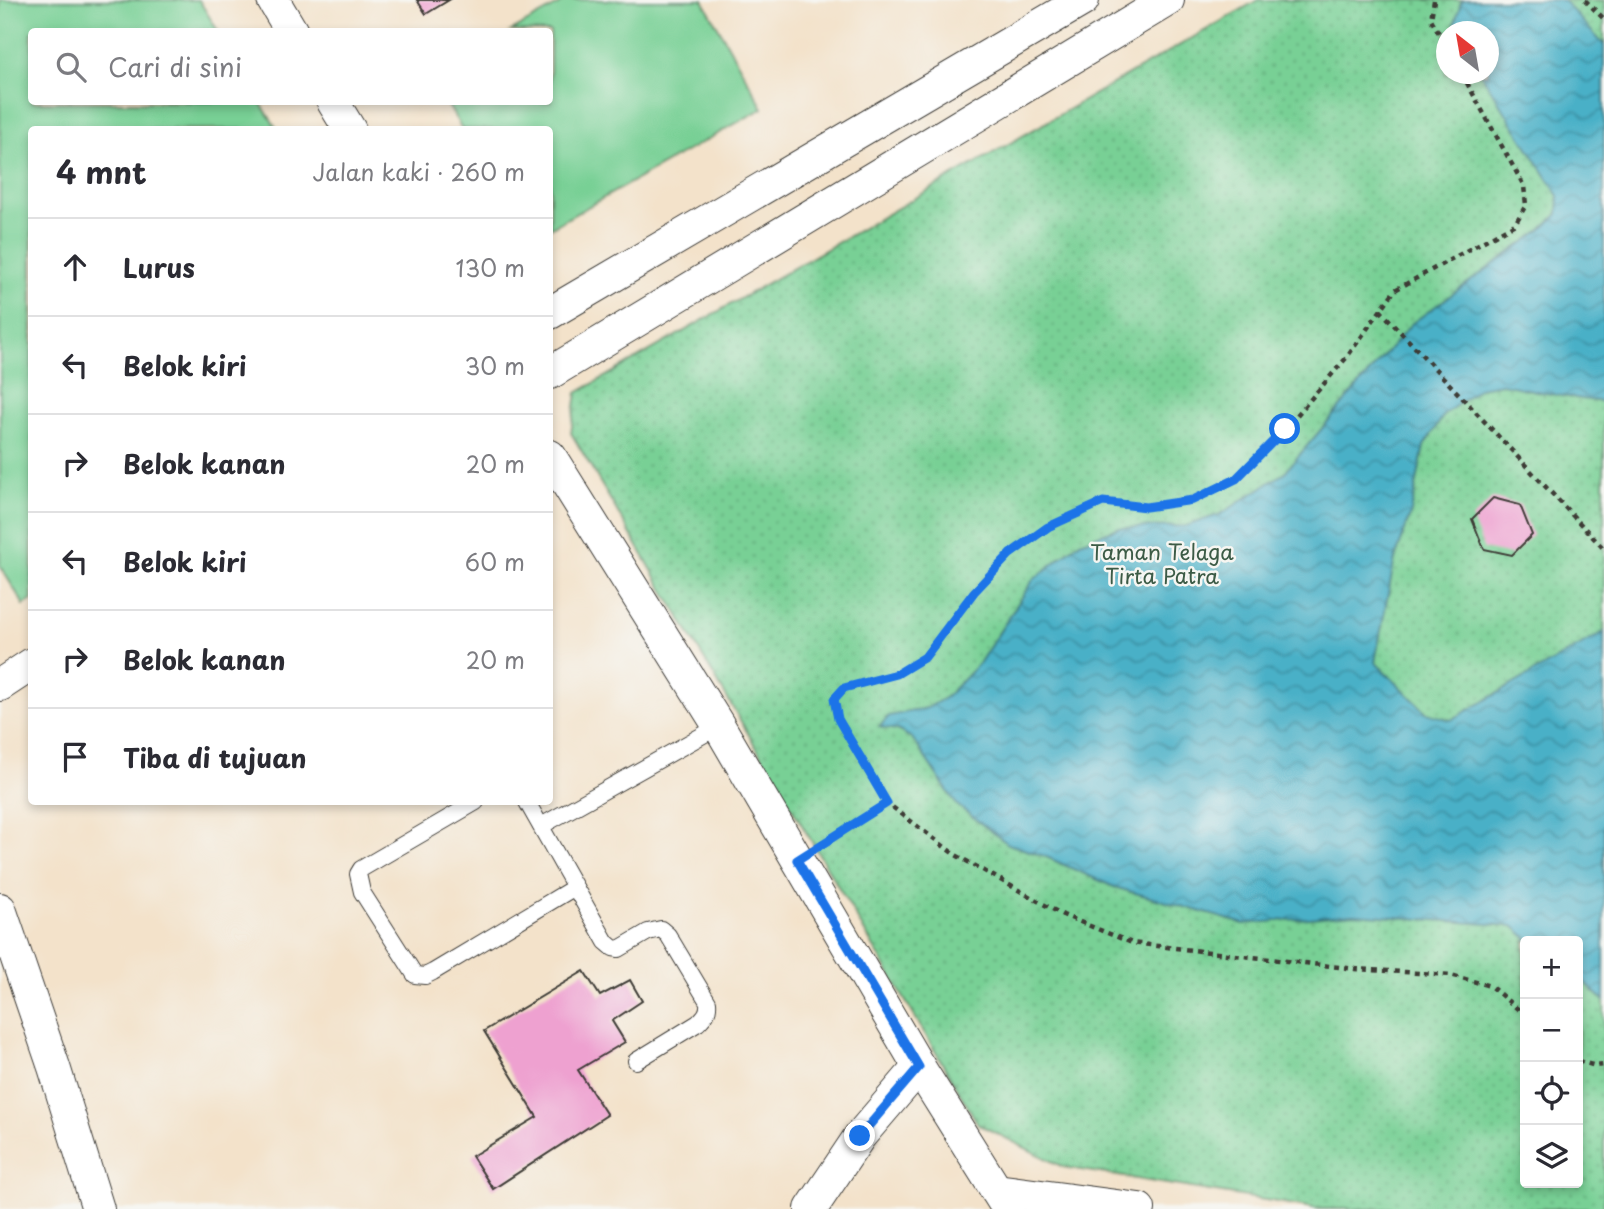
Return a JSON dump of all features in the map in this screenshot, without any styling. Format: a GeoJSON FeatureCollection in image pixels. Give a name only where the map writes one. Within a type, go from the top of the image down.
{"type":"FeatureCollection","features":[{"type":"Feature","properties":{"kind":"street"},"geometry":{"type":"LineString","coordinates":[[273,0],[290,28]]}},
{"type":"Feature","properties":{"kind":"street"},"geometry":{"type":"LineString","coordinates":[[553,311],[1083,0]]}},
{"type":"Feature","properties":{"kind":"street"},"geometry":{"type":"LineString","coordinates":[[553,371],[1168,0]]}},
{"type":"Feature","properties":{"kind":"street"},"geometry":{"type":"LineString","coordinates":[[335,105],[348,126]]}},
{"type":"Feature","properties":{"kind":"street"},"geometry":{"type":"LineString","coordinates":[[553,461],[719,726],[919,1067],[1002,1200],[1139,1209]]}},
{"type":"Feature","properties":{"kind":"street"},"geometry":{"type":"LineString","coordinates":[[0,685],[28,667]]}},
{"type":"Feature","properties":{"kind":"street"},"geometry":{"type":"LineString","coordinates":[[0,909],[54,1067],[98,1209]]}},
{"type":"Feature","properties":{"kind":"street"},"geometry":{"type":"LineString","coordinates":[[811,1209],[860,1136],[919,1067]]}},
{"type":"Feature","properties":{"kind":"lane"},"geometry":{"type":"LineString","coordinates":[[541,826],[719,726]]}},
{"type":"Feature","properties":{"kind":"lane"},"geometry":{"type":"LineString","coordinates":[[471,805],[361,869],[358,874],[362,892],[415,975],[425,976],[575,887]]}},
{"type":"Feature","properties":{"kind":"lane"},"geometry":{"type":"LineString","coordinates":[[529,805],[606,942],[619,949],[648,932],[661,929],[668,935],[708,1002],[709,1009],[698,1023],[636,1061]]}},
{"type":"Feature","properties":{"kind":"path"},"geometry":{"type":"LineString","coordinates":[[1434,0],[1431,19],[1436,27]]}},
{"type":"Feature","properties":{"kind":"path"},"geometry":{"type":"LineString","coordinates":[[1585,0],[1604,19]]}},
{"type":"Feature","properties":{"kind":"path"},"geometry":{"type":"LineString","coordinates":[[1468,84],[1524,186],[1526,205],[1515,224],[1395,290],[1347,357],[1285,429],[1236,479],[1193,500],[1146,507],[1103,502],[1048,527],[1010,554],[974,592],[925,657],[897,674],[844,688],[834,699],[838,719],[887,803],[954,854],[1063,915],[1132,943],[1356,969],[1451,975],[1490,986],[1520,1011]]}},
{"type":"Feature","properties":{"kind":"path"},"geometry":{"type":"LineString","coordinates":[[1380,310],[1604,550]]}},
{"type":"Feature","properties":{"kind":"path"},"geometry":{"type":"LineString","coordinates":[[797,860],[887,803]]}},
{"type":"Feature","properties":{"kind":"path"},"geometry":{"type":"LineString","coordinates":[[1583,1062],[1596,1066],[1604,1065]]}},
{"type":"Feature","properties":{"kind":"green space"},"geometry":{"type":"Polygon","coordinates":[[[0,0],[199,0],[216,28],[28,28],[28,105],[262,105],[275,126],[28,126],[28,602],[24,605],[0,566],[0,0]]]}},
{"type":"Feature","properties":{"kind":"green space"},"geometry":{"type":"Polygon","coordinates":[[[567,0],[703,0],[763,108],[553,226],[553,126],[460,126],[448,105],[553,105],[553,28],[516,28],[567,0]]]}},
{"type":"Feature","properties":{"kind":"green space","name":"Taman Telaga Tirta Patra"},"geometry":{"type":"Polygon","coordinates":[[[1258,0],[1604,0],[1604,1209],[1320,1209],[1063,1167],[978,1124],[571,433],[577,393],[1258,0]]]}},
{"type":"Feature","properties":{"kind":"water"},"geometry":{"type":"Polygon","coordinates":[[[1563,0],[1604,45],[1604,402],[1502,384],[1479,388],[1444,415],[1424,446],[1411,512],[1394,563],[1375,662],[1427,713],[1451,720],[1604,632],[1604,1001],[1583,980],[1583,936],[1524,936],[1513,926],[1354,914],[1244,924],[1114,887],[1044,856],[1008,844],[957,805],[912,738],[897,730],[879,727],[889,716],[927,708],[946,697],[980,662],[1033,580],[1080,542],[1118,528],[1186,526],[1221,514],[1284,473],[1411,324],[1541,230],[1558,214],[1559,196],[1487,84],[1499,84],[1499,21],[1456,21],[1461,2],[1563,0]]]}},
{"type":"Feature","properties":{"kind":"building"},"geometry":{"type":"Polygon","coordinates":[[[417,0],[449,0],[426,14],[417,0]]]}},
{"type":"Feature","properties":{"kind":"building"},"geometry":{"type":"Polygon","coordinates":[[[1493,498],[1520,505],[1532,535],[1512,555],[1484,549],[1472,519],[1493,498]]]}},
{"type":"Feature","properties":{"kind":"building"},"geometry":{"type":"Polygon","coordinates":[[[584,971],[600,996],[630,980],[642,1001],[612,1021],[625,1042],[578,1070],[607,1115],[493,1189],[472,1156],[537,1117],[484,1031],[584,971]]]}},
{"type":"Feature","properties":{"kind":"route"},"geometry":{"type":"LineString","coordinates":[[860,1136],[919,1067],[797,860],[887,803],[838,719],[834,699],[844,688],[897,674],[925,657],[974,592],[1010,554],[1048,527],[1103,502],[1146,507],[1193,500],[1236,479],[1285,429]]}}]}
